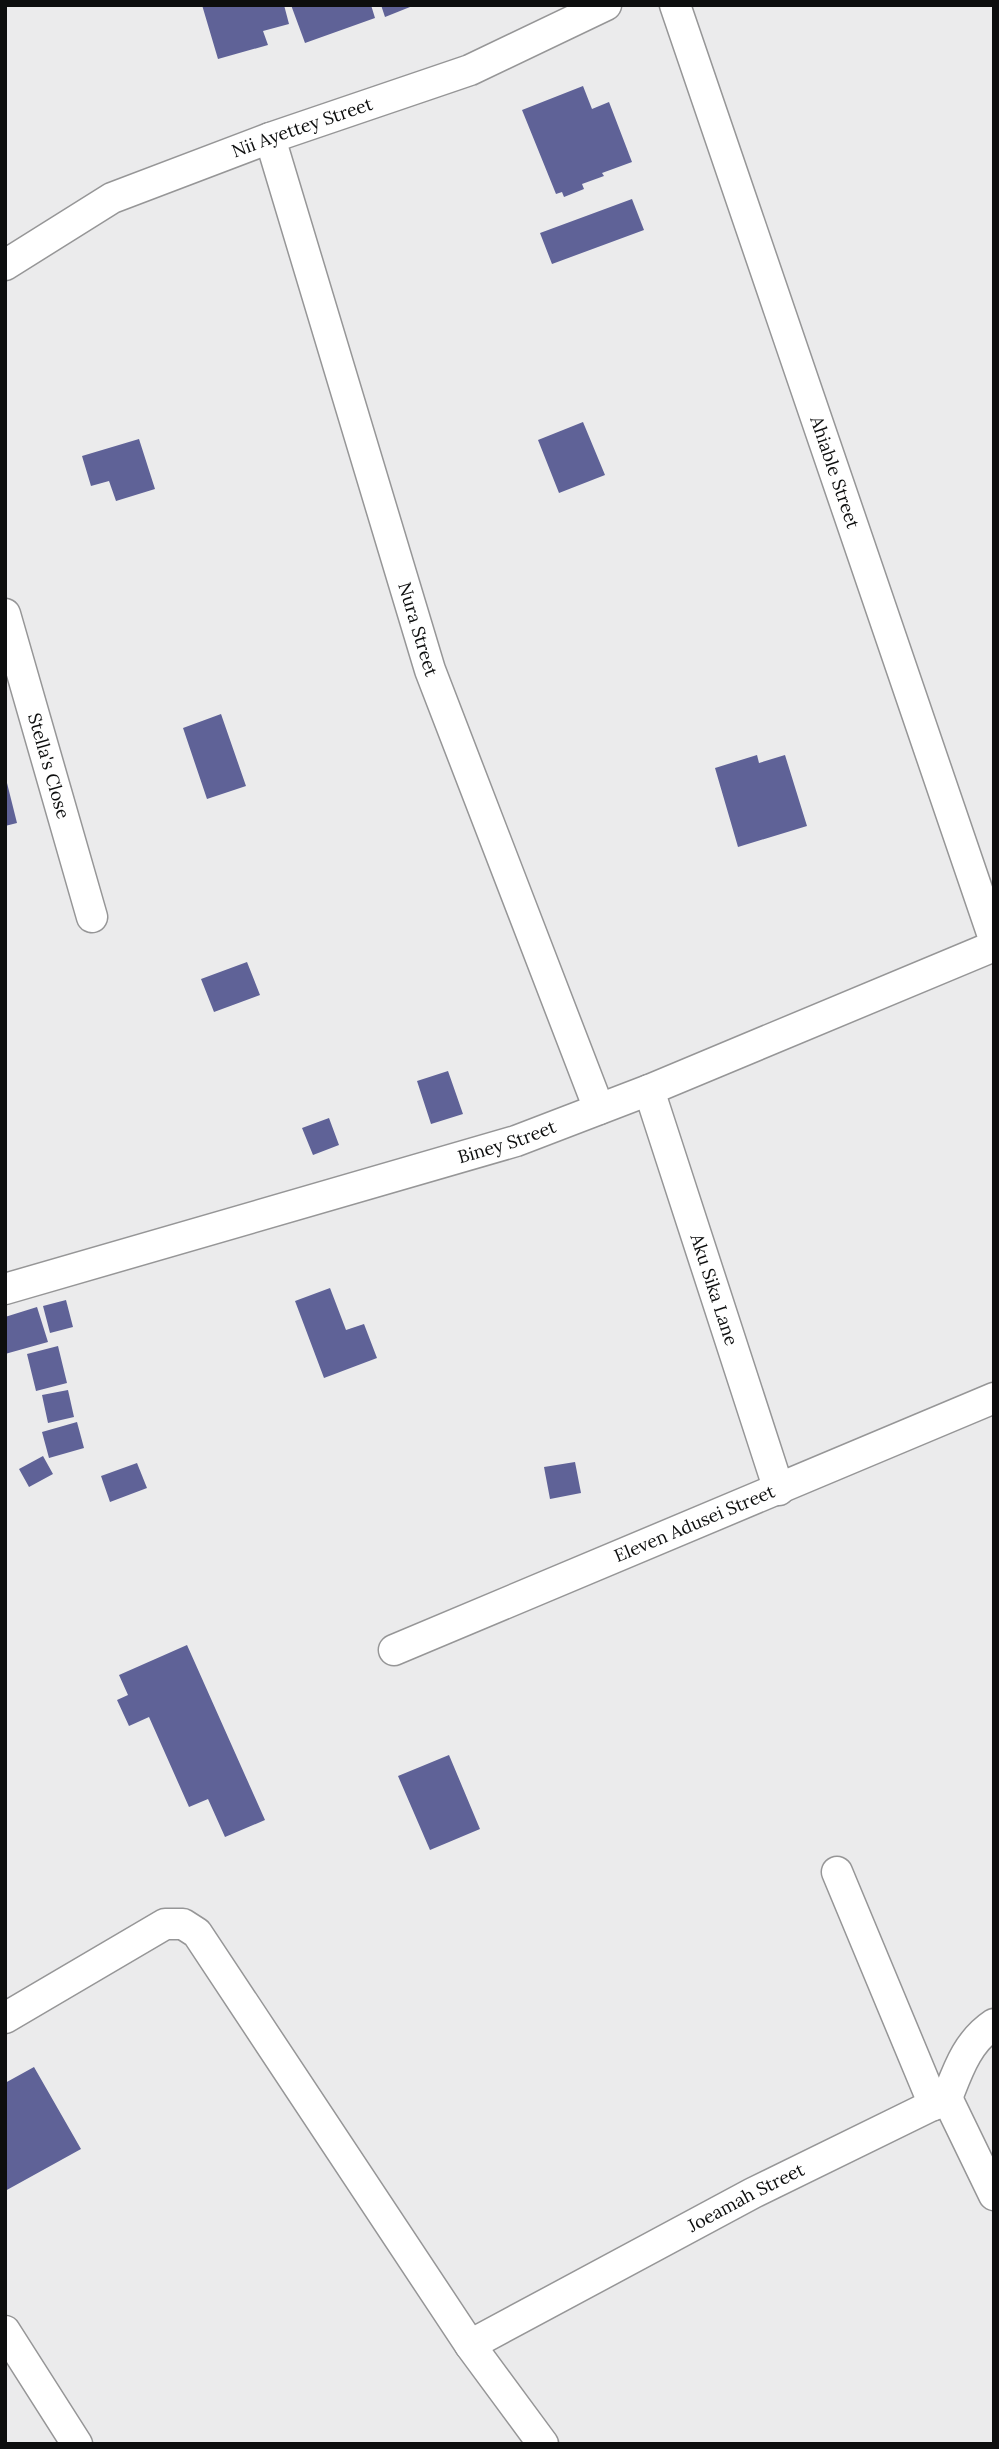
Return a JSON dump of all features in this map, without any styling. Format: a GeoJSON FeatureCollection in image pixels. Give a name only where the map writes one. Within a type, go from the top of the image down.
{"type":"FeatureCollection","features":[{"type":"Feature","properties":{"kind":"street","name":"Nii Ayettey Street"},"geometry":{"type":"LineString","coordinates":[[5,265],[112,198],[270,138],[470,70],[606,5]]}},
{"type":"Feature","properties":{"kind":"street","name":"Ahiable Street"},"geometry":{"type":"LineString","coordinates":[[675,5],[994,939]]}},
{"type":"Feature","properties":{"kind":"street","name":"Nura Street"},"geometry":{"type":"LineString","coordinates":[[270,138],[430,670],[599,1109]]}},
{"type":"Feature","properties":{"kind":"street","name":"Stella's Close"},"geometry":{"type":"LineString","coordinates":[[5,614],[92,917]]}},
{"type":"Feature","properties":{"kind":"street","name":"Biney Street"},"geometry":{"type":"LineString","coordinates":[[5,1289],[516,1141],[649,1090],[994,946]]}},
{"type":"Feature","properties":{"kind":"street","name":"Aku Sika Lane"},"geometry":{"type":"LineString","coordinates":[[649,1090],[779,1490]]}},
{"type":"Feature","properties":{"kind":"street","name":"Eleven Adusei Street"},"geometry":{"type":"LineString","coordinates":[[394,1650],[994,1398]]}},
{"type":"Feature","properties":{"kind":"street"},"geometry":{"type":"LineString","coordinates":[[837,1872],[941,2102],[994,2195]]}},
{"type":"Feature","properties":{"kind":"street"},"geometry":{"type":"LineString","coordinates":[[5,2018],[165,1924],[183,1924],[197,1933],[470,2345],[543,2444]]}},
{"type":"Feature","properties":{"kind":"street"},"geometry":{"type":"LineString","coordinates":[[941,2102],[972,2042],[994,2024]]}},
{"type":"Feature","properties":{"kind":"street","name":"Joeamah Street"},"geometry":{"type":"LineString","coordinates":[[470,2345],[753,2193],[941,2102]]}},
{"type":"Feature","properties":{"kind":"street"},"geometry":{"type":"LineString","coordinates":[[5,2332],[76,2444]]}},
{"type":"Feature","properties":{"kind":"building"},"geometry":{"type":"Polygon","coordinates":[[[202,5],[284,5],[289,24],[263,31],[268,45],[218,59],[202,5]]]}},
{"type":"Feature","properties":{"kind":"building"},"geometry":{"type":"Polygon","coordinates":[[[291,5],[371,5],[375,18],[305,43],[291,5]]]}},
{"type":"Feature","properties":{"kind":"building"},"geometry":{"type":"Polygon","coordinates":[[[381,5],[415,5],[385,17],[381,5]]]}},
{"type":"Feature","properties":{"kind":"building"},"geometry":{"type":"Polygon","coordinates":[[[583,86],[592,109],[609,102],[632,162],[602,173],[604,176],[582,184],[584,189],[564,197],[562,192],[556,194],[522,110],[583,86]]]}},
{"type":"Feature","properties":{"kind":"building"},"geometry":{"type":"Polygon","coordinates":[[[632,199],[644,230],[552,264],[540,233],[632,199]]]}},
{"type":"Feature","properties":{"kind":"building"},"geometry":{"type":"Polygon","coordinates":[[[583,422],[605,475],[559,493],[538,440],[583,422]]]}},
{"type":"Feature","properties":{"kind":"building"},"geometry":{"type":"Polygon","coordinates":[[[139,439],[155,489],[116,501],[109,481],[91,486],[82,456],[139,439]]]}},
{"type":"Feature","properties":{"kind":"building"},"geometry":{"type":"Polygon","coordinates":[[[221,714],[246,786],[207,799],[183,728],[221,714]]]}},
{"type":"Feature","properties":{"kind":"building"},"geometry":{"type":"Polygon","coordinates":[[[757,755],[759,763],[785,755],[807,826],[738,847],[715,768],[757,755]]]}},
{"type":"Feature","properties":{"kind":"building"},"geometry":{"type":"Polygon","coordinates":[[[5,775],[17,823],[5,826],[5,775]]]}},
{"type":"Feature","properties":{"kind":"building"},"geometry":{"type":"Polygon","coordinates":[[[247,962],[260,995],[214,1012],[201,979],[247,962]]]}},
{"type":"Feature","properties":{"kind":"building"},"geometry":{"type":"Polygon","coordinates":[[[448,1071],[463,1114],[431,1124],[417,1081],[448,1071]]]}},
{"type":"Feature","properties":{"kind":"building"},"geometry":{"type":"Polygon","coordinates":[[[329,1118],[339,1145],[313,1155],[302,1128],[329,1118]]]}},
{"type":"Feature","properties":{"kind":"building"},"geometry":{"type":"Polygon","coordinates":[[[330,1288],[346,1330],[364,1324],[377,1358],[324,1378],[295,1301],[330,1288]]]}},
{"type":"Feature","properties":{"kind":"building"},"geometry":{"type":"Polygon","coordinates":[[[66,1300],[73,1327],[50,1333],[43,1306],[66,1300]]]}},
{"type":"Feature","properties":{"kind":"building"},"geometry":{"type":"Polygon","coordinates":[[[37,1307],[48,1342],[5,1354],[5,1317],[37,1307]]]}},
{"type":"Feature","properties":{"kind":"building"},"geometry":{"type":"Polygon","coordinates":[[[58,1346],[67,1383],[36,1391],[27,1354],[58,1346]]]}},
{"type":"Feature","properties":{"kind":"building"},"geometry":{"type":"Polygon","coordinates":[[[68,1390],[74,1417],[48,1423],[42,1395],[68,1390]]]}},
{"type":"Feature","properties":{"kind":"building"},"geometry":{"type":"Polygon","coordinates":[[[77,1422],[84,1448],[49,1458],[42,1432],[77,1422]]]}},
{"type":"Feature","properties":{"kind":"building"},"geometry":{"type":"Polygon","coordinates":[[[43,1456],[53,1474],[29,1487],[19,1469],[43,1456]]]}},
{"type":"Feature","properties":{"kind":"building"},"geometry":{"type":"Polygon","coordinates":[[[575,1462],[581,1493],[550,1499],[544,1467],[575,1462]]]}},
{"type":"Feature","properties":{"kind":"building"},"geometry":{"type":"Polygon","coordinates":[[[137,1463],[147,1488],[110,1502],[101,1476],[137,1463]]]}},
{"type":"Feature","properties":{"kind":"building"},"geometry":{"type":"Polygon","coordinates":[[[187,1645],[265,1820],[225,1837],[208,1799],[189,1807],[149,1717],[129,1726],[117,1700],[128,1695],[119,1675],[187,1645]]]}},
{"type":"Feature","properties":{"kind":"building"},"geometry":{"type":"Polygon","coordinates":[[[449,1755],[480,1829],[430,1850],[398,1776],[449,1755]]]}},
{"type":"Feature","properties":{"kind":"building"},"geometry":{"type":"Polygon","coordinates":[[[34,2067],[81,2149],[5,2191],[5,2083],[34,2067]]]}}]}
